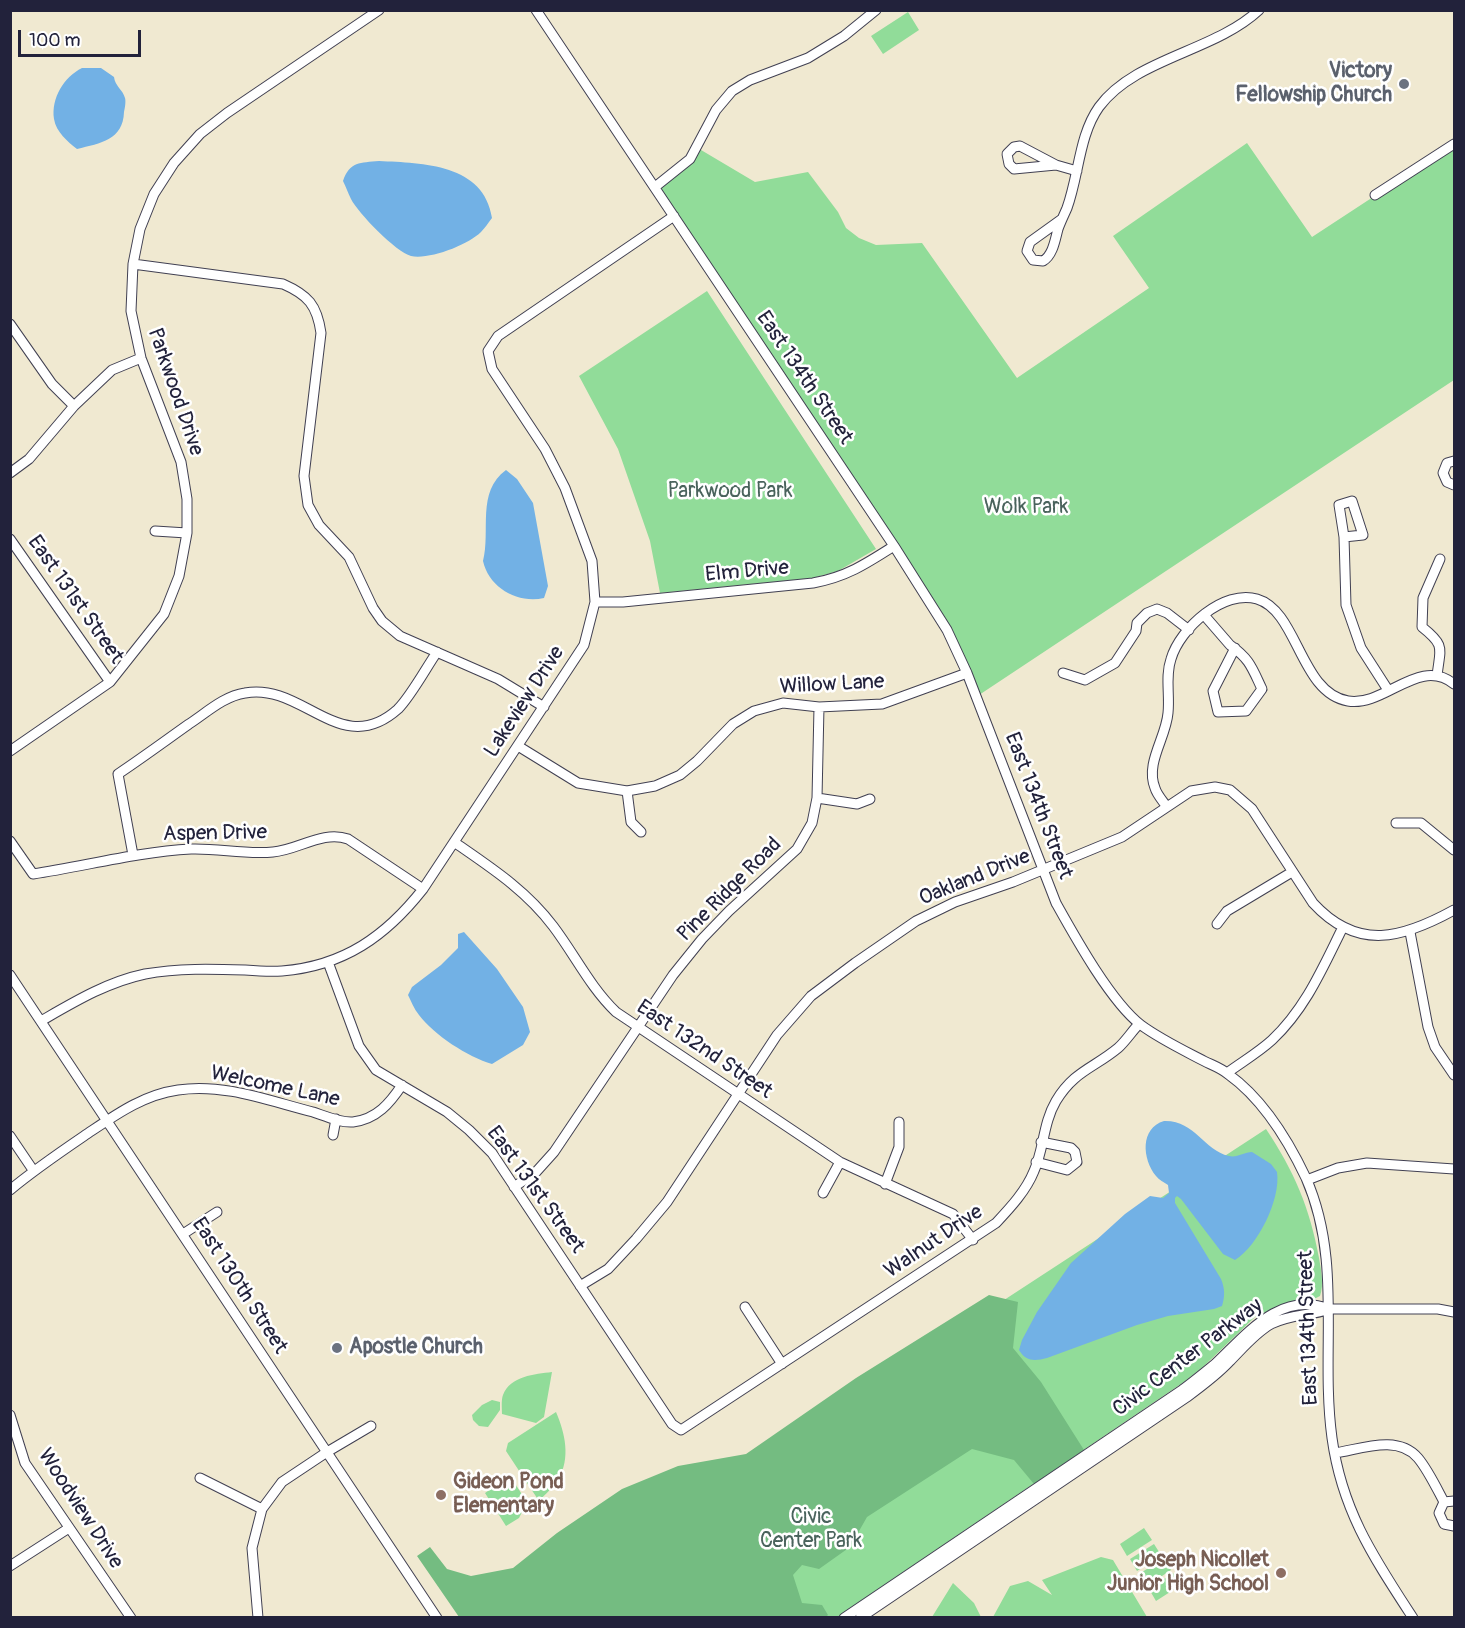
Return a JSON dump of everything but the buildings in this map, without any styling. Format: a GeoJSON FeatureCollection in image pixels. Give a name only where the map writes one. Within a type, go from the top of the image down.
{"type":"FeatureCollection","features":[{"type":"Feature","properties":{"kind":"street","name":"Parkwood Drive"},"geometry":{"type":"LineString","coordinates":[[10,751],[110,682],[164,614],[179,576],[188,533],[188,499],[182,462],[141,358],[131,311],[132,264],[140,229],[154,194],[174,163],[200,134],[226,113],[379,10]]}},
{"type":"Feature","properties":{"kind":"street","name":"East 134th Street"},"geometry":{"type":"LineString","coordinates":[[536,10],[894,546],[947,630],[967,673],[1056,903],[1113,995],[1139,1024],[1165,1041],[1227,1073],[1251,1094],[1274,1123],[1294,1154],[1307,1180],[1323,1230],[1329,1272],[1330,1410],[1335,1454],[1342,1486],[1362,1536],[1413,1617]]}},
{"type":"Feature","properties":{"kind":"street"},"geometry":{"type":"LineString","coordinates":[[655,187],[690,159],[716,110],[732,91],[750,80],[808,58],[844,36],[876,10]]}},
{"type":"Feature","properties":{"kind":"street"},"geometry":{"type":"LineString","coordinates":[[1062,219],[1030,242],[1027,251],[1032,260],[1039,262],[1048,257],[1067,208],[1089,124],[1099,107],[1114,91],[1136,75],[1219,38],[1260,10]]}},
{"type":"Feature","properties":{"kind":"street"},"geometry":{"type":"LineString","coordinates":[[1375,195],[1455,144]]}},
{"type":"Feature","properties":{"kind":"street"},"geometry":{"type":"LineString","coordinates":[[1056,165],[1014,168],[1009,164],[1007,154],[1011,149],[1020,146],[1056,165],[1077,171]]}},
{"type":"Feature","properties":{"kind":"street","name":"Lakeview Drive"},"geometry":{"type":"LineString","coordinates":[[41,1021],[92,992],[144,975],[195,969],[282,971],[328,962],[356,950],[382,933],[404,913],[423,889],[584,645],[595,602],[592,561],[565,488],[545,448],[492,369],[488,351],[498,336],[674,216]]}},
{"type":"Feature","properties":{"kind":"street"},"geometry":{"type":"LineString","coordinates":[[132,264],[283,284],[298,291],[311,302],[319,317],[321,333],[304,476],[308,505],[319,525],[349,557],[373,608],[382,621],[400,636],[498,679],[544,707]]}},
{"type":"Feature","properties":{"kind":"street"},"geometry":{"type":"LineString","coordinates":[[10,324],[52,384],[74,406]]}},
{"type":"Feature","properties":{"kind":"street"},"geometry":{"type":"LineString","coordinates":[[10,473],[29,459],[74,406],[112,370],[141,358]]}},
{"type":"Feature","properties":{"kind":"street"},"geometry":{"type":"LineString","coordinates":[[1455,461],[1447,463],[1443,473],[1447,482],[1455,484]]}},
{"type":"Feature","properties":{"kind":"street"},"geometry":{"type":"LineString","coordinates":[[154,531],[188,533]]}},
{"type":"Feature","properties":{"kind":"street"},"geometry":{"type":"LineString","coordinates":[[1344,537],[1346,605],[1361,648],[1388,690]]}},
{"type":"Feature","properties":{"kind":"street","name":"East 131st Street"},"geometry":{"type":"LineString","coordinates":[[10,539],[110,682]]}},
{"type":"Feature","properties":{"kind":"street","name":"Elm Drive"},"geometry":{"type":"LineString","coordinates":[[595,602],[623,602],[823,582],[856,571],[894,546]]}},
{"type":"Feature","properties":{"kind":"street"},"geometry":{"type":"LineString","coordinates":[[1437,676],[1440,644],[1422,627],[1423,598],[1440,559]]}},
{"type":"Feature","properties":{"kind":"street"},"geometry":{"type":"LineString","coordinates":[[1167,807],[1155,788],[1152,771],[1168,715],[1168,672],[1171,658],[1178,643],[1189,630],[1203,615],[1221,603],[1236,597],[1258,599],[1276,610],[1318,682],[1336,698],[1364,701],[1417,677],[1437,676],[1455,684]]}},
{"type":"Feature","properties":{"kind":"street"},"geometry":{"type":"LineString","coordinates":[[1063,672],[1085,680],[1115,663],[1136,632],[1137,623],[1147,613],[1158,609],[1189,630]]}},
{"type":"Feature","properties":{"kind":"street"},"geometry":{"type":"LineString","coordinates":[[1203,615],[1235,648],[1246,656],[1262,689],[1246,711],[1218,712],[1213,691],[1235,648]]}},
{"type":"Feature","properties":{"kind":"street"},"geometry":{"type":"LineString","coordinates":[[133,855],[118,774],[221,702],[244,693],[268,692],[286,697],[335,724],[351,727],[369,725],[385,719],[400,707],[437,652]]}},
{"type":"Feature","properties":{"kind":"street","name":"Willow Lane"},"geometry":{"type":"LineString","coordinates":[[518,746],[578,783],[627,791],[656,786],[680,775],[733,724],[754,711],[783,703],[819,707],[882,704],[967,673]]}},
{"type":"Feature","properties":{"kind":"street","name":"Pine Ridge Road"},"geometry":{"type":"LineString","coordinates":[[514,1186],[536,1172],[554,1152],[673,975],[702,939],[797,849],[812,823],[818,798],[819,707]]}},
{"type":"Feature","properties":{"kind":"street","name":"Oakland Drive"},"geometry":{"type":"LineString","coordinates":[[580,1286],[608,1269],[661,1209],[777,1035],[811,996],[916,921],[955,902],[1122,837],[1191,791],[1215,787],[1230,790],[1240,796],[1252,809],[1320,911],[1343,927],[1363,934],[1379,936],[1410,932],[1455,910]]}},
{"type":"Feature","properties":{"kind":"street"},"geometry":{"type":"LineString","coordinates":[[627,791],[631,822],[640,832]]}},
{"type":"Feature","properties":{"kind":"street"},"geometry":{"type":"LineString","coordinates":[[818,798],[857,804],[870,799]]}},
{"type":"Feature","properties":{"kind":"street"},"geometry":{"type":"LineString","coordinates":[[1396,823],[1421,823],[1455,850]]}},
{"type":"Feature","properties":{"kind":"street","name":"Aspen Drive"},"geometry":{"type":"LineString","coordinates":[[10,841],[33,874],[87,866],[133,855],[192,849],[274,852],[337,835],[348,839],[423,889]]}},
{"type":"Feature","properties":{"kind":"street","name":"East 132nd Street"},"geometry":{"type":"LineString","coordinates":[[454,842],[501,874],[530,898],[553,927],[599,996],[616,1012],[840,1162],[953,1215],[973,1240]]}},
{"type":"Feature","properties":{"kind":"street"},"geometry":{"type":"LineString","coordinates":[[1217,924],[1227,911],[1292,872]]}},
{"type":"Feature","properties":{"kind":"street"},"geometry":{"type":"LineString","coordinates":[[1227,1073],[1271,1041],[1295,1015],[1313,988],[1343,927]]}},
{"type":"Feature","properties":{"kind":"street"},"geometry":{"type":"LineString","coordinates":[[1410,932],[1428,1027],[1435,1047],[1455,1075]]}},
{"type":"Feature","properties":{"kind":"street","name":"East 131st Street"},"geometry":{"type":"LineString","coordinates":[[328,962],[359,1046],[376,1070],[447,1112],[492,1153],[672,1424],[681,1430]]}},
{"type":"Feature","properties":{"kind":"street","name":"East 130th Street"},"geometry":{"type":"LineString","coordinates":[[10,975],[437,1617]]}},
{"type":"Feature","properties":{"kind":"street","name":"Walnut Drive"},"geometry":{"type":"LineString","coordinates":[[681,1430],[996,1223],[1015,1202],[1034,1171],[1046,1122],[1067,1085],[1084,1069],[1118,1048],[1139,1024]]}},
{"type":"Feature","properties":{"kind":"street","name":"Welcome Lane"},"geometry":{"type":"LineString","coordinates":[[10,1190],[33,1170],[107,1121],[132,1105],[153,1096],[177,1090],[200,1088],[233,1092],[352,1122],[375,1115],[390,1104],[402,1085]]}},
{"type":"Feature","properties":{"kind":"street"},"geometry":{"type":"LineString","coordinates":[[333,1135],[336,1119]]}},
{"type":"Feature","properties":{"kind":"street"},"geometry":{"type":"LineString","coordinates":[[885,1184],[899,1147],[899,1122]]}},
{"type":"Feature","properties":{"kind":"street"},"geometry":{"type":"LineString","coordinates":[[10,1136],[33,1170]]}},
{"type":"Feature","properties":{"kind":"street"},"geometry":{"type":"LineString","coordinates":[[1036,1162],[1067,1170],[1077,1162],[1075,1152],[1071,1148],[1041,1142]]}},
{"type":"Feature","properties":{"kind":"street"},"geometry":{"type":"LineString","coordinates":[[823,1193],[840,1162]]}},
{"type":"Feature","properties":{"kind":"street"},"geometry":{"type":"LineString","coordinates":[[1307,1180],[1338,1168],[1367,1163],[1455,1169]]}},
{"type":"Feature","properties":{"kind":"street"},"geometry":{"type":"LineString","coordinates":[[183,1234],[218,1212]]}},
{"type":"Feature","properties":{"kind":"street","name":"Civic Center Parkway"},"geometry":{"type":"LineString","coordinates":[[844,1617],[1182,1390],[1207,1371],[1247,1331],[1265,1318],[1278,1311],[1300,1306],[1319,1305],[1329,1308]]}},
{"type":"Feature","properties":{"kind":"street"},"geometry":{"type":"LineString","coordinates":[[745,1307],[782,1364]]}},
{"type":"Feature","properties":{"kind":"street"},"geometry":{"type":"LineString","coordinates":[[1329,1308],[1438,1309],[1455,1312]]}},
{"type":"Feature","properties":{"kind":"street","name":"Civic Center Parkway"},"geometry":{"type":"LineString","coordinates":[[860,1617],[1187,1397],[1213,1378],[1269,1325],[1288,1318],[1319,1313],[1329,1308]]}},
{"type":"Feature","properties":{"kind":"street","name":"Woodview Drive"},"geometry":{"type":"LineString","coordinates":[[10,1415],[25,1463],[131,1617]]}},
{"type":"Feature","properties":{"kind":"street"},"geometry":{"type":"LineString","coordinates":[[258,1617],[252,1548],[262,1509],[282,1482],[371,1426]]}},
{"type":"Feature","properties":{"kind":"street"},"geometry":{"type":"LineString","coordinates":[[1335,1454],[1389,1444],[1407,1447],[1418,1458],[1444,1502]]}},
{"type":"Feature","properties":{"kind":"street"},"geometry":{"type":"LineString","coordinates":[[200,1478],[262,1509]]}},
{"type":"Feature","properties":{"kind":"street"},"geometry":{"type":"LineString","coordinates":[[1444,1502],[1455,1501]]}},
{"type":"Feature","properties":{"kind":"street"},"geometry":{"type":"LineString","coordinates":[[1444,1502],[1439,1518],[1444,1524],[1455,1526]]}},
{"type":"Feature","properties":{"kind":"street"},"geometry":{"type":"LineString","coordinates":[[10,1566],[69,1528]]}},
{"type":"Feature","properties":{"kind":"green space"},"geometry":{"type":"Polygon","coordinates":[[[908,12],[919,30],[883,54],[871,36],[908,12]]]}},
{"type":"Feature","properties":{"kind":"green space","name":"Wolk Park"},"geometry":{"type":"Polygon","coordinates":[[[1247,143],[1312,237],[1454,144],[1454,380],[976,697],[947,630],[655,187],[696,147],[755,182],[808,172],[838,212],[846,228],[859,238],[876,245],[922,243],[1017,378],[1149,288],[1113,236],[1247,143]]]}},
{"type":"Feature","properties":{"kind":"green space","name":"Parkwood Park"},"geometry":{"type":"Polygon","coordinates":[[[707,291],[876,549],[838,571],[813,578],[660,593],[650,541],[618,449],[579,376],[707,291]]]}},
{"type":"Feature","properties":{"kind":"green space","name":"Civic Center Park"},"geometry":{"type":"Polygon","coordinates":[[[1266,1129],[1293,1175],[1306,1206],[1321,1267],[1320,1296],[1312,1300],[1292,1301],[1256,1316],[1184,1382],[850,1608],[856,1617],[517,1618],[1266,1129]]]}},
{"type":"Feature","properties":{"kind":"green space"},"geometry":{"type":"Polygon","coordinates":[[[989,1295],[1018,1302],[1013,1348],[1041,1382],[1084,1450],[1034,1484],[1014,1460],[972,1449],[867,1517],[850,1547],[819,1569],[802,1565],[793,1575],[802,1603],[822,1605],[828,1615],[826,1617],[459,1617],[417,1556],[430,1547],[447,1569],[471,1576],[513,1568],[557,1533],[622,1489],[678,1466],[746,1454],[856,1378],[989,1295]]]}},
{"type":"Feature","properties":{"kind":"green space"},"geometry":{"type":"Polygon","coordinates":[[[552,1372],[544,1417],[536,1423],[502,1414],[503,1395],[511,1384],[524,1377],[552,1372]]]}},
{"type":"Feature","properties":{"kind":"green space"},"geometry":{"type":"Polygon","coordinates":[[[492,1400],[500,1402],[500,1410],[488,1427],[479,1426],[473,1420],[472,1415],[482,1405],[492,1400]]]}},
{"type":"Feature","properties":{"kind":"green space"},"geometry":{"type":"Polygon","coordinates":[[[556,1412],[564,1437],[564,1463],[556,1483],[539,1501],[506,1451],[508,1443],[556,1412]]]}},
{"type":"Feature","properties":{"kind":"green space"},"geometry":{"type":"Polygon","coordinates":[[[510,1476],[527,1502],[519,1518],[506,1526],[485,1493],[510,1476]]]}},
{"type":"Feature","properties":{"kind":"green space"},"geometry":{"type":"Polygon","coordinates":[[[1144,1528],[1152,1540],[1127,1556],[1120,1544],[1144,1528]]]}},
{"type":"Feature","properties":{"kind":"green space"},"geometry":{"type":"Polygon","coordinates":[[[1154,1544],[1161,1555],[1137,1571],[1130,1559],[1154,1544]]]}},
{"type":"Feature","properties":{"kind":"green space"},"geometry":{"type":"Polygon","coordinates":[[[1101,1557],[1113,1560],[1147,1617],[993,1617],[1010,1586],[1028,1581],[1052,1595],[1042,1580],[1101,1557]]]}},
{"type":"Feature","properties":{"kind":"green space"},"geometry":{"type":"Polygon","coordinates":[[[1164,1558],[1171,1570],[1147,1586],[1139,1574],[1164,1558]]]}},
{"type":"Feature","properties":{"kind":"green space"},"geometry":{"type":"Polygon","coordinates":[[[1173,1573],[1181,1585],[1156,1601],[1149,1589],[1173,1573]]]}},
{"type":"Feature","properties":{"kind":"green space"},"geometry":{"type":"Polygon","coordinates":[[[953,1583],[974,1603],[981,1617],[932,1617],[953,1583]]]}},
{"type":"Feature","properties":{"kind":"water"},"geometry":{"type":"Polygon","coordinates":[[[82,68],[101,68],[114,77],[124,95],[125,103],[123,121],[115,134],[102,142],[77,149],[57,128],[54,111],[60,89],[82,68]]]}},
{"type":"Feature","properties":{"kind":"water"},"geometry":{"type":"Polygon","coordinates":[[[379,161],[432,166],[464,177],[477,187],[487,200],[492,218],[475,237],[438,254],[419,257],[404,253],[387,240],[361,213],[351,199],[343,181],[352,166],[379,161]]]}},
{"type":"Feature","properties":{"kind":"water"},"geometry":{"type":"Polygon","coordinates":[[[506,470],[517,479],[533,503],[548,586],[544,598],[524,599],[506,592],[491,579],[483,561],[486,512],[491,489],[506,470]]]}},
{"type":"Feature","properties":{"kind":"water"},"geometry":{"type":"Polygon","coordinates":[[[464,932],[497,969],[523,1007],[530,1032],[523,1045],[492,1064],[462,1051],[433,1030],[417,1013],[408,995],[412,987],[441,965],[458,948],[458,934],[464,932]]]}},
{"type":"Feature","properties":{"kind":"water"},"geometry":{"type":"Polygon","coordinates":[[[1164,1121],[1184,1125],[1220,1153],[1235,1156],[1252,1152],[1271,1164],[1277,1172],[1275,1195],[1266,1221],[1252,1244],[1235,1260],[1223,1254],[1181,1199],[1177,1196],[1175,1198],[1175,1203],[1221,1279],[1224,1292],[1222,1306],[1168,1316],[1047,1358],[1028,1359],[1019,1350],[1022,1340],[1037,1312],[1071,1263],[1125,1214],[1150,1196],[1163,1198],[1169,1193],[1168,1185],[1151,1169],[1146,1153],[1147,1137],[1156,1125],[1164,1121]]]}},
{"type":"Feature","properties":{"kind":"place","name":"Victory Fellowship Church"},"geometry":{"type":"Point","coordinates":[1404,84]}},
{"type":"Feature","properties":{"kind":"place","name":"Apostle Church"},"geometry":{"type":"Point","coordinates":[337,1348]}},
{"type":"Feature","properties":{"kind":"place","name":"Gideon Pond Elementary"},"geometry":{"type":"Point","coordinates":[441,1495]}},
{"type":"Feature","properties":{"kind":"place","name":"Joseph Nicollet Junior High School"},"geometry":{"type":"Point","coordinates":[1281,1573]}}]}
